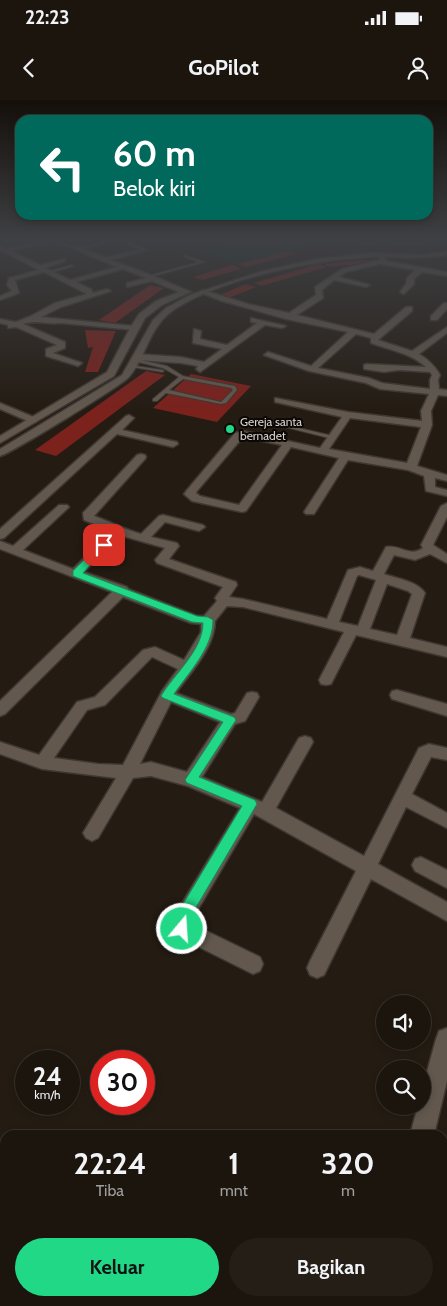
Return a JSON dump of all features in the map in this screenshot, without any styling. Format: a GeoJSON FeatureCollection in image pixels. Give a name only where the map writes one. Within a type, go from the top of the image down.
{"type":"FeatureCollection","features":[{"type":"Feature","properties":{"kind":"street"},"geometry":{"type":"LineString","coordinates":[[1,326],[16,324],[34,318],[58,305],[83,297]]}},
{"type":"Feature","properties":{"kind":"street"},"geometry":{"type":"LineString","coordinates":[[0,440],[111,374],[142,316],[159,303],[174,297]]}},
{"type":"Feature","properties":{"kind":"street"},"geometry":{"type":"LineString","coordinates":[[0,453],[125,377],[151,328],[161,316],[178,303],[190,297]]}},
{"type":"Feature","properties":{"kind":"street"},"geometry":{"type":"LineString","coordinates":[[218,297],[250,308],[375,337]]}},
{"type":"Feature","properties":{"kind":"street"},"geometry":{"type":"LineString","coordinates":[[289,317],[318,297]]}},
{"type":"Feature","properties":{"kind":"street"},"geometry":{"type":"LineString","coordinates":[[434,318],[447,304]]}},
{"type":"Feature","properties":{"kind":"street"},"geometry":{"type":"LineString","coordinates":[[375,337],[409,309]]}},
{"type":"Feature","properties":{"kind":"street"},"geometry":{"type":"LineString","coordinates":[[34,318],[50,322],[61,321],[95,326],[134,328]]}},
{"type":"Feature","properties":{"kind":"street"},"geometry":{"type":"LineString","coordinates":[[251,320],[282,326]]}},
{"type":"Feature","properties":{"kind":"street"},"geometry":{"type":"LineString","coordinates":[[135,361],[185,357],[203,367],[263,322]]}},
{"type":"Feature","properties":{"kind":"street"},"geometry":{"type":"LineString","coordinates":[[16,324],[62,344],[62,346],[49,352],[49,354],[78,363]]}},
{"type":"Feature","properties":{"kind":"street"},"geometry":{"type":"LineString","coordinates":[[415,354],[447,329]]}},
{"type":"Feature","properties":{"kind":"street"},"geometry":{"type":"LineString","coordinates":[[197,331],[196,341],[229,348]]}},
{"type":"Feature","properties":{"kind":"street"},"geometry":{"type":"LineString","coordinates":[[312,369],[354,331]]}},
{"type":"Feature","properties":{"kind":"street"},"geometry":{"type":"LineString","coordinates":[[375,337],[374,341],[382,345],[415,354],[434,370],[436,375],[434,380],[435,390],[426,411],[428,425],[411,467]]}},
{"type":"Feature","properties":{"kind":"street"},"geometry":{"type":"LineString","coordinates":[[196,348],[204,342]]}},
{"type":"Feature","properties":{"kind":"street"},"geometry":{"type":"LineString","coordinates":[[376,352],[382,345]]}},
{"type":"Feature","properties":{"kind":"street"},"geometry":{"type":"LineString","coordinates":[[268,355],[312,369],[368,381],[380,386],[435,390],[447,393]]}},
{"type":"Feature","properties":{"kind":"street"},"geometry":{"type":"LineString","coordinates":[[367,367],[384,369],[399,366],[434,370]]}},
{"type":"Feature","properties":{"kind":"street"},"geometry":{"type":"LineString","coordinates":[[111,374],[125,377]]}},
{"type":"Feature","properties":{"kind":"street"},"geometry":{"type":"LineString","coordinates":[[278,400],[348,415],[428,425]]}},
{"type":"Feature","properties":{"kind":"street"},"geometry":{"type":"LineString","coordinates":[[0,406],[33,420]]}},
{"type":"Feature","properties":{"kind":"street"},"geometry":{"type":"LineString","coordinates":[[323,451],[331,436],[348,415]]}},
{"type":"Feature","properties":{"kind":"street"},"geometry":{"type":"LineString","coordinates":[[0,535],[129,418]]}},
{"type":"Feature","properties":{"kind":"street"},"geometry":{"type":"LineString","coordinates":[[115,431],[173,444]]}},
{"type":"Feature","properties":{"kind":"street"},"geometry":{"type":"LineString","coordinates":[[288,444],[242,509],[196,499],[190,494],[239,435],[248,435],[345,456],[411,467],[447,478]]}},
{"type":"Feature","properties":{"kind":"street"},"geometry":{"type":"LineString","coordinates":[[92,833],[128,772],[167,696],[199,650],[208,632],[208,620],[224,601],[222,598],[231,585],[161,560],[173,546],[117,531],[114,526],[88,518],[89,513],[141,456]]}},
{"type":"Feature","properties":{"kind":"street"},"geometry":{"type":"LineString","coordinates":[[310,512],[345,456]]}},
{"type":"Feature","properties":{"kind":"street"},"geometry":{"type":"LineString","coordinates":[[429,474],[430,489],[447,494]]}},
{"type":"Feature","properties":{"kind":"street"},"geometry":{"type":"LineString","coordinates":[[447,506],[427,545],[429,550],[447,559]]}},
{"type":"Feature","properties":{"kind":"street"},"geometry":{"type":"LineString","coordinates":[[16,551],[63,507]]}},
{"type":"Feature","properties":{"kind":"street"},"geometry":{"type":"LineString","coordinates":[[143,538],[163,518],[199,527]]}},
{"type":"Feature","properties":{"kind":"street"},"geometry":{"type":"LineString","coordinates":[[76,574],[117,531]]}},
{"type":"Feature","properties":{"kind":"street"},"geometry":{"type":"LineString","coordinates":[[0,545],[122,590],[196,620],[208,620]]}},
{"type":"Feature","properties":{"kind":"street"},"geometry":{"type":"LineString","coordinates":[[326,680],[364,622],[390,550],[412,557],[424,554],[429,550]]}},
{"type":"Feature","properties":{"kind":"street"},"geometry":{"type":"LineString","coordinates":[[331,625],[352,573],[360,571],[413,588],[418,593],[402,641]]}},
{"type":"Feature","properties":{"kind":"street"},"geometry":{"type":"LineString","coordinates":[[3,702],[122,590]]}},
{"type":"Feature","properties":{"kind":"street"},"geometry":{"type":"LineString","coordinates":[[224,601],[243,603],[447,652]]}},
{"type":"Feature","properties":{"kind":"street"},"geometry":{"type":"LineString","coordinates":[[42,763],[82,706],[100,701],[148,653],[155,652],[187,667]]}},
{"type":"Feature","properties":{"kind":"street"},"geometry":{"type":"LineString","coordinates":[[397,695],[447,710]]}},
{"type":"Feature","properties":{"kind":"street"},"geometry":{"type":"LineString","coordinates":[[167,696],[230,720],[240,718],[252,697]]}},
{"type":"Feature","properties":{"kind":"street"},"geometry":{"type":"LineString","coordinates":[[191,780],[230,720]]}},
{"type":"Feature","properties":{"kind":"street"},"geometry":{"type":"LineString","coordinates":[[253,964],[182,929],[180,924],[258,807],[305,742]]}},
{"type":"Feature","properties":{"kind":"street"},"geometry":{"type":"LineString","coordinates":[[0,748],[42,763],[98,771],[128,772],[151,769],[191,780],[258,807],[447,912]]}},
{"type":"Feature","properties":{"kind":"street"},"geometry":{"type":"LineString","coordinates":[[317,968],[366,866],[404,798],[425,752],[429,750],[447,754]]}},
{"type":"Feature","properties":{"kind":"street"},"geometry":{"type":"LineString","coordinates":[[404,798],[447,822]]}},
{"type":"Feature","properties":{"kind":"street"},"geometry":{"type":"LineString","coordinates":[[421,865],[447,880]]}},
{"type":"Feature","properties":{"kind":"street"},"geometry":{"type":"LineString","coordinates":[[423,1130],[447,1039]]}},
{"type":"Feature","properties":{"kind":"lane"},"geometry":{"type":"LineString","coordinates":[[135,361],[165,369],[182,377],[232,387],[235,390],[221,403],[165,391]]}},
{"type":"Feature","properties":{"kind":"lane"},"geometry":{"type":"LineString","coordinates":[[155,400],[182,377]]}},
{"type":"Feature","properties":{"kind":"lane"},"geometry":{"type":"LineString","coordinates":[[266,421],[331,436]]}},
{"type":"Feature","properties":{"kind":"building"},"geometry":{"type":"Polygon","coordinates":[[[132,297],[151,297],[115,323],[99,320],[132,297]]]}},
{"type":"Feature","properties":{"kind":"building"},"geometry":{"type":"Polygon","coordinates":[[[85,330],[116,331],[98,372],[85,372],[93,347],[88,348],[85,330]]]}},
{"type":"Feature","properties":{"kind":"building"},"geometry":{"type":"Polygon","coordinates":[[[146,371],[165,375],[56,456],[35,450],[146,371]]]}},
{"type":"Feature","properties":{"kind":"building"},"geometry":{"type":"Polygon","coordinates":[[[191,374],[251,386],[217,422],[153,408],[191,374]]]}},
{"type":"Feature","properties":{"kind":"place","name":"Gereja santa bernadet"},"geometry":{"type":"Point","coordinates":[230,429]}},
{"type":"Feature","properties":{"kind":"route"},"geometry":{"type":"LineString","coordinates":[[104,545],[76,574],[122,590],[196,620],[208,620],[208,632],[199,650],[167,696],[230,720],[191,780],[251,804],[182,918],[180,924],[182,929]]}}]}
